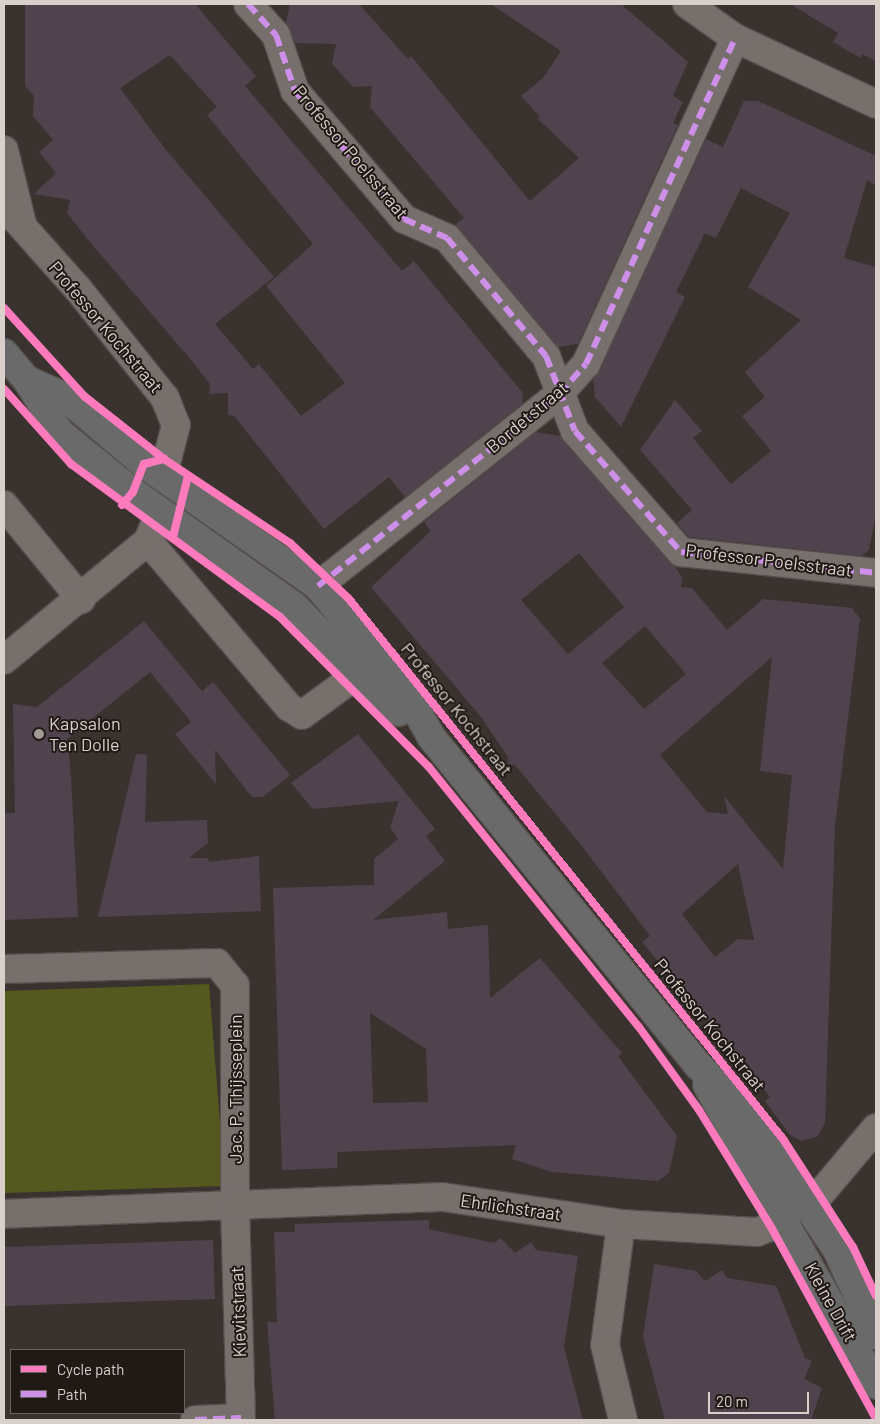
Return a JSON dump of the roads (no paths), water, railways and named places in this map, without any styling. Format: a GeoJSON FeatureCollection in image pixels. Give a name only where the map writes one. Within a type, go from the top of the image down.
{"type":"FeatureCollection","features":[{"type":"Feature","properties":{"kind":"main road","name":"Professor Kochstraat"},"geometry":{"type":"LineString","coordinates":[[4,353],[27,380],[60,433],[156,507],[294,606],[362,671],[396,710],[432,738]]}},
{"type":"Feature","properties":{"kind":"main road","name":"Professor Kochstraat"},"geometry":{"type":"LineString","coordinates":[[27,380],[65,397],[163,475],[318,586],[407,694],[432,738],[698,1065],[745,1114],[810,1206]]}},
{"type":"Feature","properties":{"kind":"main road","name":"Professor Kochstraat"},"geometry":{"type":"LineString","coordinates":[[698,1065],[727,1126],[786,1221]]}},
{"type":"Feature","properties":{"kind":"main road","name":"Kleine Drift"},"geometry":{"type":"LineString","coordinates":[[810,1206],[838,1250],[876,1335]]}},
{"type":"Feature","properties":{"kind":"main road","name":"Kleine Drift"},"geometry":{"type":"LineString","coordinates":[[786,1221],[876,1386]]}},
{"type":"Feature","properties":{"kind":"street","name":"Professor Poelsstraat"},"geometry":{"type":"LineString","coordinates":[[248,4],[276,35],[295,91],[404,219],[446,238],[546,356],[559,394],[575,431],[681,552],[876,573]]}},
{"type":"Feature","properties":{"kind":"street"},"geometry":{"type":"LineString","coordinates":[[687,4],[735,38],[876,104]]}},
{"type":"Feature","properties":{"kind":"street","name":"Bordetstraat"},"geometry":{"type":"LineString","coordinates":[[318,586],[559,394],[586,364],[735,38]]}},
{"type":"Feature","properties":{"kind":"street","name":"Professor Kochstraat"},"geometry":{"type":"LineString","coordinates":[[4,150],[23,230]]}},
{"type":"Feature","properties":{"kind":"street","name":"Professor Kochstraat"},"geometry":{"type":"LineString","coordinates":[[4,206],[23,230],[78,289],[165,398],[176,425],[163,475]]}},
{"type":"Feature","properties":{"kind":"street"},"geometry":{"type":"LineString","coordinates":[[4,506],[80,599]]}},
{"type":"Feature","properties":{"kind":"street"},"geometry":{"type":"LineString","coordinates":[[4,660],[148,541],[156,507]]}},
{"type":"Feature","properties":{"kind":"street"},"geometry":{"type":"LineString","coordinates":[[148,541],[289,707],[302,715],[362,671]]}},
{"type":"Feature","properties":{"kind":"street","name":"Jac. P. Thijsseplein"},"geometry":{"type":"LineString","coordinates":[[4,969],[217,963],[236,985],[235,1205]]}},
{"type":"Feature","properties":{"kind":"street"},"geometry":{"type":"LineString","coordinates":[[810,1206],[876,1128]]}},
{"type":"Feature","properties":{"kind":"street","name":"Ehrlichstraat"},"geometry":{"type":"LineString","coordinates":[[235,1205],[443,1197],[621,1224],[757,1232],[786,1221]]}},
{"type":"Feature","properties":{"kind":"street"},"geometry":{"type":"LineString","coordinates":[[4,1214],[235,1205]]}},
{"type":"Feature","properties":{"kind":"street","name":"Kievitstraat"},"geometry":{"type":"LineString","coordinates":[[235,1205],[241,1419]]}},
{"type":"Feature","properties":{"kind":"street"},"geometry":{"type":"LineString","coordinates":[[621,1224],[605,1345],[623,1420]]}},
{"type":"Feature","properties":{"kind":"street"},"geometry":{"type":"LineString","coordinates":[[195,1420],[241,1419]]}},
{"type":"Feature","properties":{"kind":"place","name":"Kapsalon Ten Dolle"},"geometry":{"type":"Point","coordinates":[39,734]}}]}
